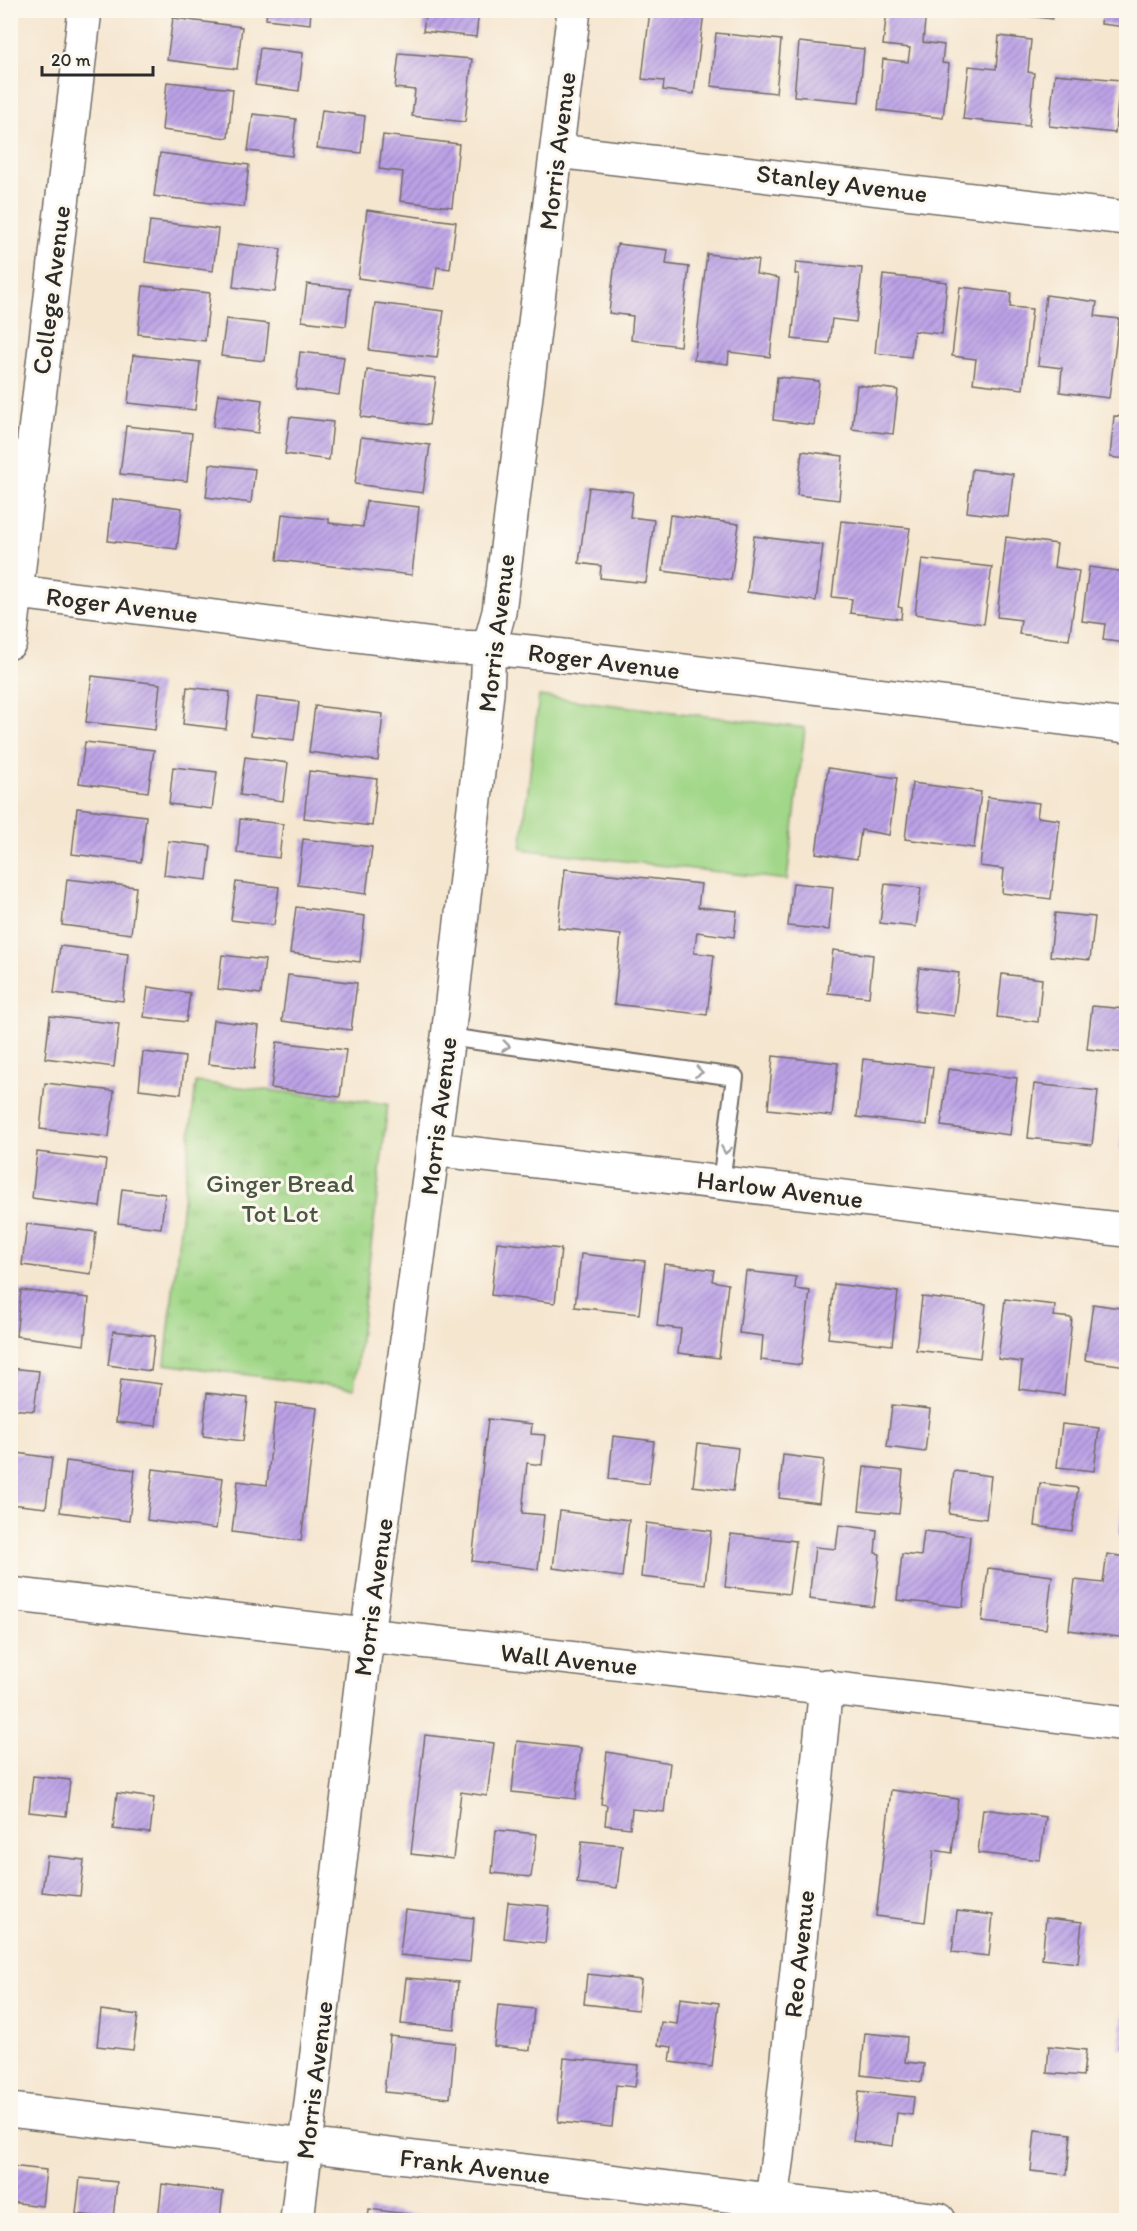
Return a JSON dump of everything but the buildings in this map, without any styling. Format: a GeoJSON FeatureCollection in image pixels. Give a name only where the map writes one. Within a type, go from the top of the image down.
{"type":"FeatureCollection","features":[{"type":"Feature","properties":{"kind":"street","name":"College Avenue"},"geometry":{"type":"LineString","coordinates":[[10,642],[13,591],[85,10]]}},
{"type":"Feature","properties":{"kind":"street","name":"Morris Avenue"},"geometry":{"type":"LineString","coordinates":[[297,2220],[367,1636],[448,1037],[487,693],[489,648],[499,612],[574,10]]}},
{"type":"Feature","properties":{"kind":"street","name":"Stanley Avenue"},"geometry":{"type":"LineString","coordinates":[[557,151],[1126,218]]}},
{"type":"Feature","properties":{"kind":"street","name":"Roger Avenue"},"geometry":{"type":"LineString","coordinates":[[13,591],[450,647],[489,648],[1126,726]]}},
{"type":"Feature","properties":{"kind":"street","name":"Harlow Avenue"},"geometry":{"type":"LineString","coordinates":[[433,1149],[1126,1230]]}},
{"type":"Feature","properties":{"kind":"street","name":"Wall Avenue"},"geometry":{"type":"LineString","coordinates":[[10,1594],[826,1686],[1126,1724]]}},
{"type":"Feature","properties":{"kind":"street","name":"Reo Avenue"},"geometry":{"type":"LineString","coordinates":[[770,2211],[826,1686]]}},
{"type":"Feature","properties":{"kind":"street","name":"Frank Avenue"},"geometry":{"type":"LineString","coordinates":[[10,2110],[306,2146],[770,2211],[939,2220]]}},
{"type":"Feature","properties":{"kind":"lane"},"geometry":{"type":"LineString","coordinates":[[448,1037],[735,1077],[720,1182]]}},
{"type":"Feature","properties":{"kind":"green space"},"geometry":{"type":"Polygon","coordinates":[[[539,696],[805,728],[787,880],[521,849],[539,696]]]}},
{"type":"Feature","properties":{"kind":"green space","name":"Ginger Bread Tot Lot"},"geometry":{"type":"Polygon","coordinates":[[[196,1082],[388,1104],[354,1389],[165,1364],[196,1082]]]}}]}
